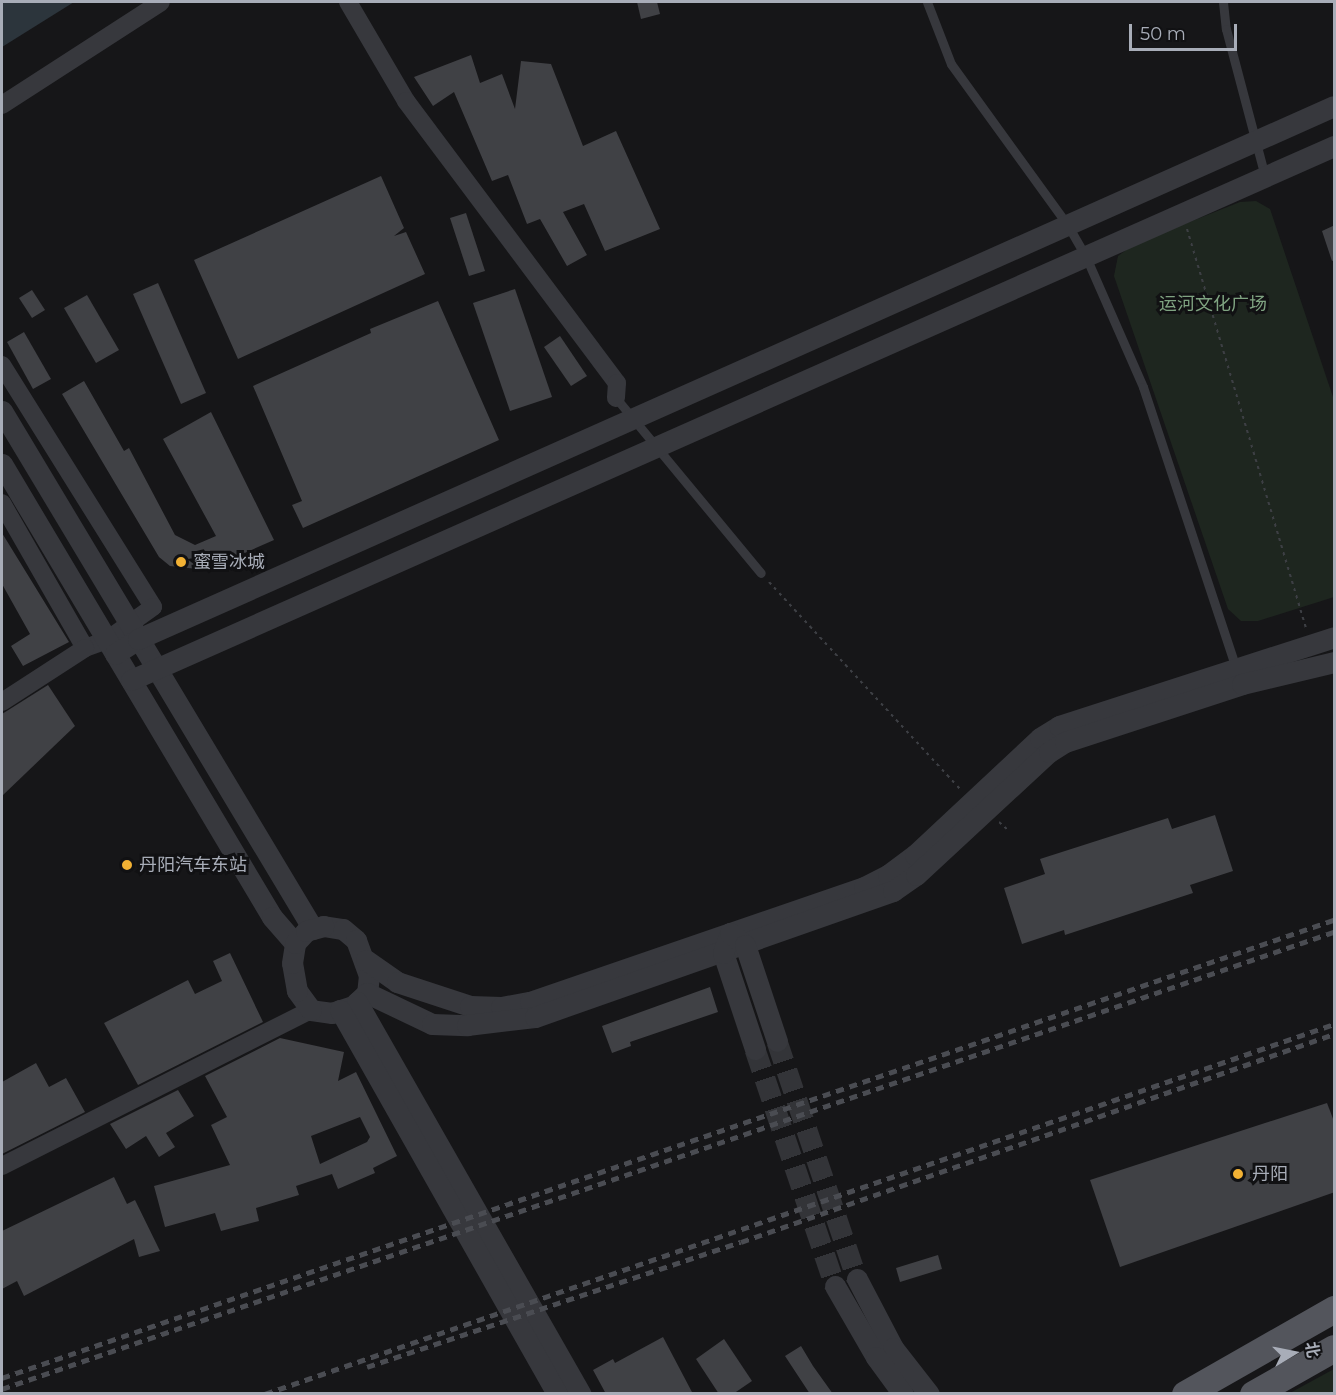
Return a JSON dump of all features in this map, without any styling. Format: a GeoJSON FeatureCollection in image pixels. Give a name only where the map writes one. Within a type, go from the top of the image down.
{"type":"FeatureCollection","features":[{"type":"Feature","properties":{"kind":"main road"},"geometry":{"type":"LineString","coordinates":[[1185,1394],[1335,1309]]}},
{"type":"Feature","properties":{"kind":"main road"},"geometry":{"type":"LineString","coordinates":[[1253,1394],[1335,1348]]}},
{"type":"Feature","properties":{"kind":"street"},"geometry":{"type":"LineString","coordinates":[[2,105],[161,2]]}},
{"type":"Feature","properties":{"kind":"street"},"geometry":{"type":"LineString","coordinates":[[348,2],[406,101],[617,383],[616,398]]}},
{"type":"Feature","properties":{"kind":"street"},"geometry":{"type":"LineString","coordinates":[[2,702],[85,648],[111,647],[134,632],[632,417],[1335,106]]}},
{"type":"Feature","properties":{"kind":"street"},"geometry":{"type":"LineString","coordinates":[[131,680],[154,666],[658,449],[1335,146]]}},
{"type":"Feature","properties":{"kind":"street"},"geometry":{"type":"LineString","coordinates":[[2,365],[153,607],[134,632]]}},
{"type":"Feature","properties":{"kind":"street"},"geometry":{"type":"LineString","coordinates":[[2,411],[313,929]]}},
{"type":"Feature","properties":{"kind":"street"},"geometry":{"type":"LineString","coordinates":[[2,464],[272,916],[295,943]]}},
{"type":"Feature","properties":{"kind":"street"},"geometry":{"type":"LineString","coordinates":[[2,503],[85,648]]}},
{"type":"Feature","properties":{"kind":"street"},"geometry":{"type":"LineString","coordinates":[[1239,677],[1335,637]]}},
{"type":"Feature","properties":{"kind":"street"},"geometry":{"type":"LineString","coordinates":[[2,1166],[311,1010],[355,1002],[432,1024],[504,1022],[535,1017],[732,944],[888,875],[980,806],[1059,726],[1239,677],[1335,662]]}},
{"type":"Feature","properties":{"kind":"street"},"geometry":{"type":"LineString","coordinates":[[311,1010],[297,991],[292,963],[295,943],[313,929],[343,929],[356,940],[366,960],[397,982],[470,1006],[501,1007],[530,1002],[732,944]]}},
{"type":"Feature","properties":{"kind":"street"},"geometry":{"type":"LineString","coordinates":[[732,944],[777,1041]]}},
{"type":"Feature","properties":{"kind":"street"},"geometry":{"type":"LineString","coordinates":[[732,944],[755,1050]]}},
{"type":"Feature","properties":{"kind":"street"},"geometry":{"type":"LineString","coordinates":[[366,960],[355,1002],[557,1394]]}},
{"type":"Feature","properties":{"kind":"street"},"geometry":{"type":"LineString","coordinates":[[355,1002],[581,1394]]}},
{"type":"Feature","properties":{"kind":"street"},"geometry":{"type":"LineString","coordinates":[[857,1279],[893,1348],[929,1394]]}},
{"type":"Feature","properties":{"kind":"street"},"geometry":{"type":"LineString","coordinates":[[835,1286],[876,1357],[903,1394]]}},
{"type":"Feature","properties":{"kind":"lane"},"geometry":{"type":"LineString","coordinates":[[927,2],[951,64],[1067,224],[1086,257],[1143,387],[1239,677]]}},
{"type":"Feature","properties":{"kind":"lane"},"geometry":{"type":"LineString","coordinates":[[1223,2],[1254,142],[1265,177]]}},
{"type":"Feature","properties":{"kind":"lane"},"geometry":{"type":"LineString","coordinates":[[616,398],[761,573]]}},
{"type":"Feature","properties":{"kind":"path"},"geometry":{"type":"LineString","coordinates":[[1185,223],[1310,646]]}},
{"type":"Feature","properties":{"kind":"path"},"geometry":{"type":"LineString","coordinates":[[761,573],[946,776],[1008,830]]}},
{"type":"Feature","properties":{"kind":"green space","name":"运河文化广场"},"geometry":{"type":"Polygon","coordinates":[[[1256,201],[1270,209],[1334,400],[1334,597],[1258,621],[1241,621],[1228,609],[1114,276],[1118,256],[1134,244],[1240,202],[1256,201]]]}},
{"type":"Feature","properties":{"kind":"green space"},"geometry":{"type":"Polygon","coordinates":[[[1334,1369],[1334,1393],[1290,1393],[1334,1369]]]}},
{"type":"Feature","properties":{"kind":"shaded area"},"geometry":{"type":"Polygon","coordinates":[[[2,2],[74,2],[2,47],[2,2]]]}},
{"type":"Feature","properties":{"kind":"building"},"geometry":{"type":"Polygon","coordinates":[[[637,2],[657,2],[660,14],[641,19],[637,2]]]}},
{"type":"Feature","properties":{"kind":"building"},"geometry":{"type":"Polygon","coordinates":[[[471,55],[480,83],[502,74],[515,109],[521,61],[551,64],[583,146],[616,131],[660,229],[605,251],[584,204],[563,212],[587,255],[567,266],[540,219],[527,224],[508,175],[492,181],[454,92],[433,106],[414,77],[471,55]]]}},
{"type":"Feature","properties":{"kind":"building"},"geometry":{"type":"Polygon","coordinates":[[[381,176],[404,228],[394,236],[406,232],[425,274],[238,359],[194,260],[381,176]]]}},
{"type":"Feature","properties":{"kind":"building"},"geometry":{"type":"Polygon","coordinates":[[[466,213],[485,271],[469,276],[450,218],[466,213]]]}},
{"type":"Feature","properties":{"kind":"building"},"geometry":{"type":"Polygon","coordinates":[[[1335,225],[1335,260],[1332,261],[1322,231],[1335,225]]]}},
{"type":"Feature","properties":{"kind":"building"},"geometry":{"type":"Polygon","coordinates":[[[158,283],[206,393],[181,404],[133,294],[158,283]]]}},
{"type":"Feature","properties":{"kind":"building"},"geometry":{"type":"Polygon","coordinates":[[[515,289],[552,397],[510,411],[473,303],[515,289]]]}},
{"type":"Feature","properties":{"kind":"building"},"geometry":{"type":"Polygon","coordinates":[[[32,290],[45,310],[32,318],[19,298],[32,290]]]}},
{"type":"Feature","properties":{"kind":"building"},"geometry":{"type":"Polygon","coordinates":[[[87,295],[119,350],[96,363],[64,308],[87,295]]]}},
{"type":"Feature","properties":{"kind":"building"},"geometry":{"type":"Polygon","coordinates":[[[438,301],[499,440],[303,528],[292,505],[302,501],[253,386],[371,333],[370,329],[438,301]]]}},
{"type":"Feature","properties":{"kind":"building"},"geometry":{"type":"Polygon","coordinates":[[[24,332],[51,379],[33,389],[7,342],[24,332]]]}},
{"type":"Feature","properties":{"kind":"building"},"geometry":{"type":"Polygon","coordinates":[[[560,336],[587,376],[571,386],[544,347],[560,336]]]}},
{"type":"Feature","properties":{"kind":"building"},"geometry":{"type":"Polygon","coordinates":[[[84,381],[124,451],[129,448],[175,535],[195,545],[216,536],[163,439],[211,412],[274,540],[206,570],[170,566],[159,557],[62,394],[84,381]]]}},
{"type":"Feature","properties":{"kind":"building"},"geometry":{"type":"Polygon","coordinates":[[[2,533],[69,642],[23,666],[11,646],[30,634],[2,584],[2,533]]]}},
{"type":"Feature","properties":{"kind":"building"},"geometry":{"type":"Polygon","coordinates":[[[48,685],[75,726],[2,796],[2,714],[48,685]]]}},
{"type":"Feature","properties":{"kind":"building"},"geometry":{"type":"Polygon","coordinates":[[[1215,815],[1233,871],[1190,885],[1193,893],[1065,935],[1064,930],[1022,944],[1004,888],[1045,874],[1040,859],[1168,818],[1172,829],[1215,815]]]}},
{"type":"Feature","properties":{"kind":"building"},"geometry":{"type":"Polygon","coordinates":[[[230,953],[263,1022],[138,1085],[104,1023],[188,980],[195,994],[222,981],[213,961],[230,953]]]}},
{"type":"Feature","properties":{"kind":"building"},"geometry":{"type":"Polygon","coordinates":[[[710,987],[718,1012],[630,1042],[631,1046],[612,1053],[602,1026],[710,987]]]}},
{"type":"Feature","properties":{"kind":"building"},"geometry":{"type":"Polygon","coordinates":[[[280,1038],[344,1052],[338,1081],[356,1072],[397,1156],[373,1168],[375,1173],[338,1189],[332,1174],[296,1186],[299,1195],[256,1208],[259,1221],[221,1231],[215,1213],[165,1227],[154,1186],[230,1165],[211,1125],[227,1117],[205,1076],[280,1038]],[[360,1117],[311,1136],[320,1164],[367,1142],[370,1137],[360,1117]]]}},
{"type":"Feature","properties":{"kind":"building"},"geometry":{"type":"Polygon","coordinates":[[[36,1063],[49,1087],[66,1078],[85,1112],[2,1154],[2,1082],[36,1063]]]}},
{"type":"Feature","properties":{"kind":"building"},"geometry":{"type":"Polygon","coordinates":[[[178,1090],[194,1116],[166,1133],[175,1147],[159,1157],[146,1136],[126,1149],[110,1124],[178,1090]]]}},
{"type":"Feature","properties":{"kind":"building"},"geometry":{"type":"Polygon","coordinates":[[[1327,1103],[1335,1124],[1335,1192],[1120,1267],[1090,1180],[1327,1103]]]}},
{"type":"Feature","properties":{"kind":"building"},"geometry":{"type":"Polygon","coordinates":[[[114,1177],[127,1204],[135,1200],[160,1251],[139,1257],[134,1239],[24,1296],[17,1281],[2,1289],[2,1231],[114,1177]]]}},
{"type":"Feature","properties":{"kind":"building"},"geometry":{"type":"Polygon","coordinates":[[[938,1255],[942,1269],[900,1282],[896,1268],[938,1255]]]}},
{"type":"Feature","properties":{"kind":"building"},"geometry":{"type":"Polygon","coordinates":[[[663,1337],[693,1394],[606,1394],[593,1370],[613,1359],[615,1363],[663,1337]]]}},
{"type":"Feature","properties":{"kind":"building"},"geometry":{"type":"Polygon","coordinates":[[[724,1339],[752,1381],[733,1394],[719,1394],[696,1359],[724,1339]]]}},
{"type":"Feature","properties":{"kind":"building"},"geometry":{"type":"Polygon","coordinates":[[[801,1346],[833,1394],[810,1394],[785,1356],[801,1346]]]}},
{"type":"Feature","properties":{"kind":"tunnel"},"geometry":{"type":"LineString","coordinates":[[777,1041],[857,1279]]}},
{"type":"Feature","properties":{"kind":"tunnel"},"geometry":{"type":"LineString","coordinates":[[755,1049],[835,1286]]}},
{"type":"Feature","properties":{"kind":"railway"},"geometry":{"type":"LineString","coordinates":[[2,1378],[1334,920]]}},
{"type":"Feature","properties":{"kind":"railway"},"geometry":{"type":"LineString","coordinates":[[2,1389],[1334,932]]}},
{"type":"Feature","properties":{"kind":"railway"},"geometry":{"type":"LineString","coordinates":[[265,1394],[1334,1024]]}},
{"type":"Feature","properties":{"kind":"railway"},"geometry":{"type":"LineString","coordinates":[[367,1367],[741,1242],[1334,1034]]}},
{"type":"Feature","properties":{"kind":"place","name":"蜜雪冰城"},"geometry":{"type":"Point","coordinates":[181,562]}},
{"type":"Feature","properties":{"kind":"place","name":"丹阳汽车东站"},"geometry":{"type":"Point","coordinates":[127,865]}},
{"type":"Feature","properties":{"kind":"place","name":"丹阳"},"geometry":{"type":"Point","coordinates":[1238,1174]}}]}
